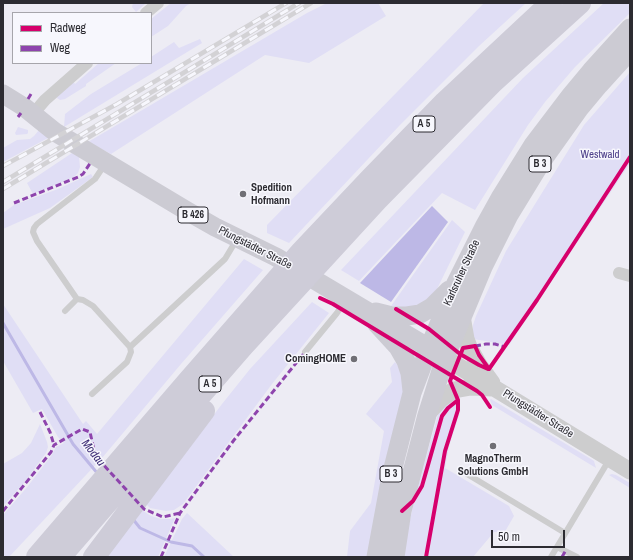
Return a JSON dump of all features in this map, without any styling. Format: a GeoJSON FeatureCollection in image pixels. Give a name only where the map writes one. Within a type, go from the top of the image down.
{"type":"FeatureCollection","features":[{"type":"Feature","properties":{"kind":"highway","name":"A 5"},"geometry":{"type":"LineString","coordinates":[[37,557],[101,497],[126,482],[287,283],[311,256],[370,178],[445,102],[550,3]]}},
{"type":"Feature","properties":{"kind":"highway","name":"A 5"},"geometry":{"type":"LineString","coordinates":[[311,256],[377,200],[468,106],[580,3]]}},
{"type":"Feature","properties":{"kind":"highway"},"geometry":{"type":"LineString","coordinates":[[94,557],[122,520],[126,482],[287,283]]}},
{"type":"Feature","properties":{"kind":"highway","name":"A 5"},"geometry":{"type":"LineString","coordinates":[[60,557],[101,497]]}},
{"type":"Feature","properties":{"kind":"main road","name":"Karlsruher Straße"},"geometry":{"type":"LineString","coordinates":[[376,557],[391,476],[412,393],[456,283],[488,219],[533,145],[571,95],[630,28]]}},
{"type":"Feature","properties":{"kind":"main road","name":"Karlsruher Straße"},"geometry":{"type":"LineString","coordinates":[[394,557],[402,511],[427,415],[462,316],[491,250],[525,188],[551,148],[579,109],[630,51]]}},
{"type":"Feature","properties":{"kind":"main road","name":"Pfungstädter Straße"},"geometry":{"type":"LineString","coordinates":[[3,94],[55,132],[187,211],[276,257],[429,348]]}},
{"type":"Feature","properties":{"kind":"main road"},"geometry":{"type":"LineString","coordinates":[[363,309],[392,316],[420,314],[432,307],[456,283]]}},
{"type":"Feature","properties":{"kind":"main road","name":"B 426"},"geometry":{"type":"LineString","coordinates":[[363,309],[398,347],[406,362],[410,374],[412,393]]}},
{"type":"Feature","properties":{"kind":"main road"},"geometry":{"type":"LineString","coordinates":[[462,316],[469,347],[495,388]]}},
{"type":"Feature","properties":{"kind":"main road","name":"B 426"},"geometry":{"type":"LineString","coordinates":[[429,348],[446,358]]}},
{"type":"Feature","properties":{"kind":"main road","name":"Pfungstädter Straße"},"geometry":{"type":"LineString","coordinates":[[446,358],[630,471]]}},
{"type":"Feature","properties":{"kind":"main road"},"geometry":{"type":"LineString","coordinates":[[427,415],[441,399],[454,390],[471,387],[495,388]]}},
{"type":"Feature","properties":{"kind":"street"},"geometry":{"type":"LineString","coordinates":[[147,12],[158,3]]}},
{"type":"Feature","properties":{"kind":"street"},"geometry":{"type":"LineString","coordinates":[[32,114],[45,100],[86,64]]}},
{"type":"Feature","properties":{"kind":"lane"},"geometry":{"type":"LineString","coordinates":[[92,394],[127,362],[131,352],[130,347],[93,306],[83,300],[77,299],[37,241],[33,232],[34,228],[95,179],[106,162]]}},
{"type":"Feature","properties":{"kind":"lane"},"geometry":{"type":"LineString","coordinates":[[130,347],[225,259],[238,238]]}},
{"type":"Feature","properties":{"kind":"lane"},"geometry":{"type":"LineString","coordinates":[[305,352],[337,313],[346,298]]}},
{"type":"Feature","properties":{"kind":"lane"},"geometry":{"type":"LineString","coordinates":[[65,311],[77,299]]}},
{"type":"Feature","properties":{"kind":"lane"},"geometry":{"type":"LineString","coordinates":[[551,557],[610,458]]}},
{"type":"Feature","properties":{"kind":"lane"},"geometry":{"type":"LineString","coordinates":[[467,474],[565,533]]}},
{"type":"Feature","properties":{"kind":"lane"},"geometry":{"type":"LineString","coordinates":[[557,547],[577,557]]}},
{"type":"Feature","properties":{"kind":"green space"},"geometry":{"type":"Polygon","coordinates":[[[133,3],[146,3],[136,12],[132,7],[133,3]]]}},
{"type":"Feature","properties":{"kind":"green space"},"geometry":{"type":"Polygon","coordinates":[[[171,3],[191,3],[186,6],[168,26],[152,36],[152,18],[171,3]]]}},
{"type":"Feature","properties":{"kind":"green space"},"geometry":{"type":"Polygon","coordinates":[[[327,3],[378,3],[386,16],[309,63],[265,55],[111,154],[88,142],[307,13],[327,3]]]}},
{"type":"Feature","properties":{"kind":"green space"},"geometry":{"type":"Polygon","coordinates":[[[484,3],[526,3],[479,46],[400,125],[289,243],[267,233],[267,225],[484,3]]]}},
{"type":"Feature","properties":{"kind":"green space"},"geometry":{"type":"Polygon","coordinates":[[[604,3],[630,3],[630,13],[575,67],[545,102],[528,125],[475,210],[442,193],[359,281],[341,270],[523,78],[604,3]]]}},
{"type":"Feature","properties":{"kind":"green space"},"geometry":{"type":"Polygon","coordinates":[[[200,39],[202,43],[64,127],[65,114],[91,94],[140,64],[152,64],[152,56],[174,42],[179,48],[200,39]]]}},
{"type":"Feature","properties":{"kind":"green space"},"geometry":{"type":"Polygon","coordinates":[[[98,64],[115,64],[86,84],[86,86],[65,99],[60,100],[57,98],[56,96],[73,81],[75,84],[98,64]]]}},
{"type":"Feature","properties":{"kind":"green space","name":"Westwald"},"geometry":{"type":"Polygon","coordinates":[[[630,72],[630,163],[509,345],[473,339],[473,325],[476,316],[506,251],[584,125],[630,72]]]}},
{"type":"Feature","properties":{"kind":"green space"},"geometry":{"type":"Polygon","coordinates":[[[18,127],[28,130],[28,133],[16,135],[15,133],[18,127]]]}},
{"type":"Feature","properties":{"kind":"green space"},"geometry":{"type":"Polygon","coordinates":[[[39,130],[48,138],[3,162],[3,148],[17,140],[30,139],[39,130]]]}},
{"type":"Feature","properties":{"kind":"green space"},"geometry":{"type":"Polygon","coordinates":[[[72,153],[79,157],[80,167],[78,173],[74,177],[33,194],[27,183],[72,153]]]}},
{"type":"Feature","properties":{"kind":"green space"},"geometry":{"type":"Polygon","coordinates":[[[91,174],[93,177],[50,208],[3,229],[3,213],[14,205],[58,189],[91,174]]]}},
{"type":"Feature","properties":{"kind":"green space"},"geometry":{"type":"Polygon","coordinates":[[[452,220],[465,232],[437,289],[428,299],[414,307],[402,308],[391,306],[452,220]]]}},
{"type":"Feature","properties":{"kind":"green space"},"geometry":{"type":"Polygon","coordinates":[[[244,259],[263,270],[102,458],[9,557],[3,557],[3,515],[28,486],[56,447],[64,443],[58,437],[42,409],[33,413],[3,361],[3,304],[83,424],[86,421],[97,434],[244,259]]]}},
{"type":"Feature","properties":{"kind":"green space"},"geometry":{"type":"Polygon","coordinates":[[[312,302],[329,313],[272,384],[183,504],[174,510],[166,511],[150,508],[146,504],[222,404],[250,369],[312,302]]]}},
{"type":"Feature","properties":{"kind":"green space"},"geometry":{"type":"Polygon","coordinates":[[[395,362],[401,369],[407,385],[369,557],[347,557],[350,531],[371,503],[384,431],[366,414],[392,382],[390,368],[395,362]]]}},
{"type":"Feature","properties":{"kind":"green space"},"geometry":{"type":"Polygon","coordinates":[[[455,399],[444,410],[440,418],[421,486],[415,497],[438,414],[441,408],[455,399]]]}},
{"type":"Feature","properties":{"kind":"green space"},"geometry":{"type":"Polygon","coordinates":[[[491,399],[591,459],[594,461],[596,468],[492,405],[491,399]]]}},
{"type":"Feature","properties":{"kind":"green space"},"geometry":{"type":"Polygon","coordinates":[[[460,403],[459,415],[449,446],[445,468],[509,506],[514,516],[503,535],[498,532],[494,532],[473,557],[402,557],[413,506],[424,486],[441,421],[449,408],[460,403]]]}},
{"type":"Feature","properties":{"kind":"green space"},"geometry":{"type":"Polygon","coordinates":[[[40,424],[47,442],[48,447],[46,453],[24,483],[3,506],[3,464],[22,453],[31,443],[40,424]]]}},
{"type":"Feature","properties":{"kind":"green space"},"geometry":{"type":"Polygon","coordinates":[[[612,474],[630,483],[630,488],[609,475],[612,474]]]}},
{"type":"Feature","properties":{"kind":"green space"},"geometry":{"type":"Polygon","coordinates":[[[142,510],[151,516],[161,519],[175,518],[158,557],[105,557],[142,510]]]}},
{"type":"Feature","properties":{"kind":"green space"},"geometry":{"type":"Polygon","coordinates":[[[187,513],[234,557],[164,557],[182,519],[187,513]]]}},
{"type":"Feature","properties":{"kind":"shaded area"},"geometry":{"type":"Polygon","coordinates":[[[432,206],[448,222],[391,302],[360,283],[432,206]]]}},
{"type":"Feature","properties":{"kind":"waterway","name":"Modau"},"geometry":{"type":"LineString","coordinates":[[3,323],[73,444],[98,474]]}},
{"type":"Feature","properties":{"kind":"waterway","name":"Modau"},"geometry":{"type":"LineString","coordinates":[[132,518],[140,528],[171,542],[192,546],[204,557]]}},
{"type":"Feature","properties":{"kind":"railway"},"geometry":{"type":"LineString","coordinates":[[3,166],[117,104],[286,3]]}},
{"type":"Feature","properties":{"kind":"railway"},"geometry":{"type":"LineString","coordinates":[[3,182],[299,3]]}},
{"type":"Feature","properties":{"kind":"railway"},"geometry":{"type":"LineString","coordinates":[[3,189],[311,3]]}},
{"type":"Feature","properties":{"kind":"marked path"},"geometry":{"type":"LineString","coordinates":[[28,99],[31,94]]}},
{"type":"Feature","properties":{"kind":"marked path"},"geometry":{"type":"LineString","coordinates":[[18,117],[21,113]]}},
{"type":"Feature","properties":{"kind":"marked path"},"geometry":{"type":"LineString","coordinates":[[14,203],[78,177],[83,174],[91,162]]}},
{"type":"Feature","properties":{"kind":"marked path"},"geometry":{"type":"LineString","coordinates":[[475,346],[495,344],[505,347]]}},
{"type":"Feature","properties":{"kind":"marked path"},"geometry":{"type":"LineString","coordinates":[[161,557],[180,513],[234,440],[305,352]]}},
{"type":"Feature","properties":{"kind":"marked path"},"geometry":{"type":"LineString","coordinates":[[40,412],[50,432],[54,445]]}},
{"type":"Feature","properties":{"kind":"marked path"},"geometry":{"type":"LineString","coordinates":[[3,511],[51,452],[54,445],[82,429],[90,432],[94,450],[99,460],[144,509],[163,517],[180,513]]}},
{"type":"Feature","properties":{"kind":"marked path"},"geometry":{"type":"LineString","coordinates":[[562,557],[566,550]]}},
{"type":"Feature","properties":{"kind":"cycle path"},"geometry":{"type":"LineString","coordinates":[[489,369],[537,300],[630,157]]}},
{"type":"Feature","properties":{"kind":"cycle path"},"geometry":{"type":"LineString","coordinates":[[320,298],[333,304],[477,391],[482,395],[490,407]]}},
{"type":"Feature","properties":{"kind":"cycle path"},"geometry":{"type":"LineString","coordinates":[[396,309],[429,329],[460,354],[488,369]]}},
{"type":"Feature","properties":{"kind":"cycle path"},"geometry":{"type":"LineString","coordinates":[[426,557],[445,451],[458,410],[458,400],[450,381],[463,348],[475,346],[479,355],[489,369]]}},
{"type":"Feature","properties":{"kind":"cycle path"},"geometry":{"type":"LineString","coordinates":[[402,511],[413,501],[422,486],[442,416],[448,408],[458,400]]}},
{"type":"Feature","properties":{"kind":"place","name":"Spedition Hofmann"},"geometry":{"type":"Point","coordinates":[243,194]}},
{"type":"Feature","properties":{"kind":"place","name":"ComingHOME"},"geometry":{"type":"Point","coordinates":[354,359]}},
{"type":"Feature","properties":{"kind":"place","name":"MagnoTherm Solutions GmbH"},"geometry":{"type":"Point","coordinates":[493,446]}}]}
